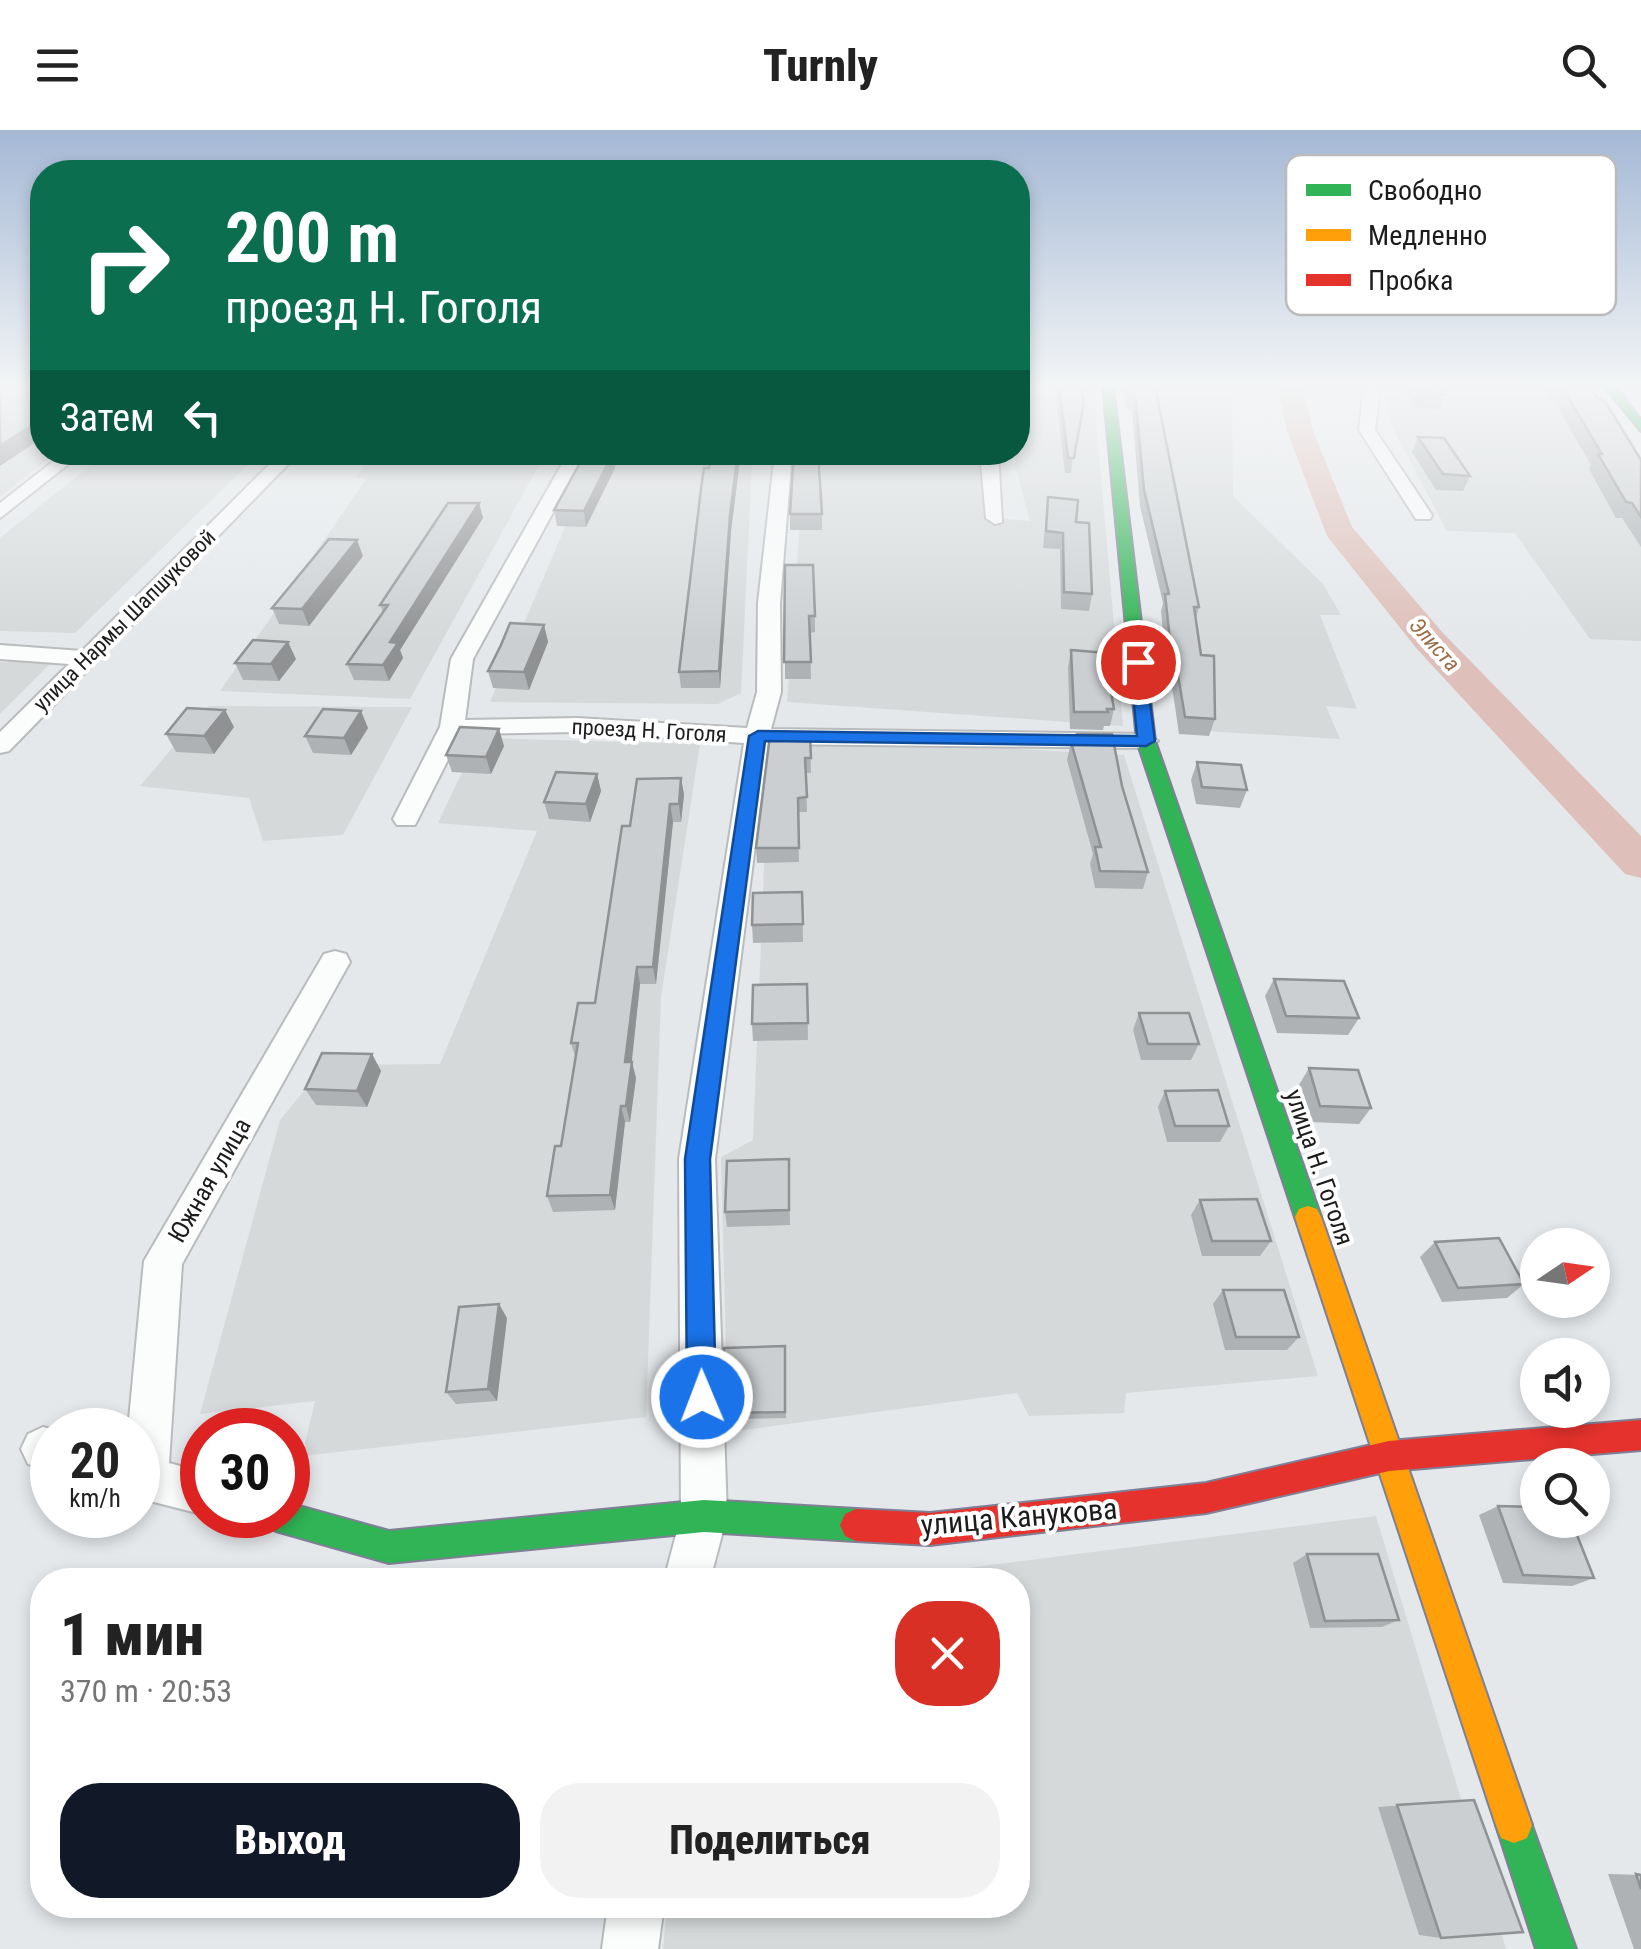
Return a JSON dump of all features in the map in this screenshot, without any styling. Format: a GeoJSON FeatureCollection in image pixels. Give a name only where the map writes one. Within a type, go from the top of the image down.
{"type":"FeatureCollection","features":[{"type":"Feature","properties":{"kind":"street"},"geometry":{"type":"LineString","coordinates":[[0,512],[52,471]]}},
{"type":"Feature","properties":{"kind":"street","name":"улица Нармы Шапшуковой"},"geometry":{"type":"LineString","coordinates":[[0,746],[273,471]]}},
{"type":"Feature","properties":{"kind":"street"},"geometry":{"type":"LineString","coordinates":[[406,820],[452,727],[462,659],[567,471]]}},
{"type":"Feature","properties":{"kind":"street"},"geometry":{"type":"LineString","coordinates":[[691,1568],[704,1516],[698,1159],[758,736],[770,692],[769,603],[782,471]]}},
{"type":"Feature","properties":{"kind":"street"},"geometry":{"type":"LineString","coordinates":[[991,471],[995,518]]}},
{"type":"Feature","properties":{"kind":"street","name":"улица Н. Гоголя"},"geometry":{"type":"LineString","coordinates":[[1117,471],[1146,741],[1556,1949]]}},
{"type":"Feature","properties":{"kind":"street"},"geometry":{"type":"LineString","coordinates":[[1394,471],[1422,516]]}},
{"type":"Feature","properties":{"kind":"street"},"geometry":{"type":"LineString","coordinates":[[0,652],[88,658]]}},
{"type":"Feature","properties":{"kind":"street","name":"проезд Н. Гоголя"},"geometry":{"type":"LineString","coordinates":[[452,727],[577,725],[758,736],[1146,741]]}},
{"type":"Feature","properties":{"kind":"street","name":"Южная улица"},"geometry":{"type":"LineString","coordinates":[[149,1408],[163,1261],[335,962]]}},
{"type":"Feature","properties":{"kind":"street","name":"улица Канукова"},"geometry":{"type":"LineString","coordinates":[[310,1525],[389,1547],[704,1516],[930,1528],[1206,1498],[1389,1456],[1641,1435]]}},
{"type":"Feature","properties":{"kind":"street"},"geometry":{"type":"LineString","coordinates":[[630,1949],[634,1918]]}},
{"type":"Feature","properties":{"kind":"shaded area"},"geometry":{"type":"Polygon","coordinates":[[[0,471],[33,471],[0,497],[0,471]]]}},
{"type":"Feature","properties":{"kind":"shaded area"},"geometry":{"type":"Polygon","coordinates":[[[84,471],[242,471],[75,633],[0,631],[0,538],[84,471]]]}},
{"type":"Feature","properties":{"kind":"shaded area"},"geometry":{"type":"Polygon","coordinates":[[[361,471],[536,471],[410,699],[220,691],[366,479],[355,478],[361,471]]]}},
{"type":"Feature","properties":{"kind":"shaded area"},"geometry":{"type":"Polygon","coordinates":[[[589,471],[752,471],[741,693],[718,704],[490,702],[589,471]]]}},
{"type":"Feature","properties":{"kind":"shaded area"},"geometry":{"type":"Polygon","coordinates":[[[804,471],[981,471],[984,517],[1030,521],[1017,471],[1100,471],[1123,726],[787,702],[804,471]]]}},
{"type":"Feature","properties":{"kind":"shaded area"},"geometry":{"type":"Polygon","coordinates":[[[1144,471],[1233,471],[1233,496],[1323,584],[1341,615],[1320,615],[1357,709],[1326,706],[1340,739],[1188,730],[1144,471]]]}},
{"type":"Feature","properties":{"kind":"shaded area"},"geometry":{"type":"Polygon","coordinates":[[[1415,471],[1641,471],[1641,641],[1590,639],[1515,533],[1447,531],[1415,471]]]}},
{"type":"Feature","properties":{"kind":"shaded area"},"geometry":{"type":"Polygon","coordinates":[[[0,662],[52,662],[0,714],[0,662]]]}},
{"type":"Feature","properties":{"kind":"shaded area"},"geometry":{"type":"Polygon","coordinates":[[[208,706],[412,707],[343,835],[263,841],[249,798],[140,786],[208,706]]]}},
{"type":"Feature","properties":{"kind":"shaded area"},"geometry":{"type":"Polygon","coordinates":[[[478,738],[700,744],[661,997],[646,1417],[310,1455],[310,1422],[315,1401],[253,1408],[202,1408],[280,1120],[325,1065],[440,1064],[537,831],[438,823],[478,738]]]}},
{"type":"Feature","properties":{"kind":"shaded area"},"geometry":{"type":"Polygon","coordinates":[[[769,744],[932,744],[1124,755],[1318,1376],[1126,1393],[1124,1413],[1029,1416],[1017,1393],[728,1432],[721,1157],[753,1140],[769,744]]]}},
{"type":"Feature","properties":{"kind":"shaded area"},"geometry":{"type":"Polygon","coordinates":[[[1376,1516],[1506,1949],[663,1949],[666,1918],[1030,1918],[1030,1568],[966,1568],[1376,1516]]]}},
{"type":"Feature","properties":{"kind":"building"},"geometry":{"type":"Polygon","coordinates":[[[576,471],[604,471],[584,511],[554,510],[576,471]]]}},
{"type":"Feature","properties":{"kind":"building"},"geometry":{"type":"Polygon","coordinates":[[[704,471],[736,471],[719,671],[679,672],[704,471]]]}},
{"type":"Feature","properties":{"kind":"building"},"geometry":{"type":"Polygon","coordinates":[[[793,471],[819,471],[822,514],[790,514],[793,471]]]}},
{"type":"Feature","properties":{"kind":"building"},"geometry":{"type":"Polygon","coordinates":[[[1142,471],[1172,471],[1199,607],[1194,607],[1201,655],[1214,656],[1215,719],[1185,717],[1177,669],[1173,668],[1165,594],[1169,594],[1142,471]]]}},
{"type":"Feature","properties":{"kind":"building"},"geometry":{"type":"Polygon","coordinates":[[[1441,471],[1467,471],[1470,476],[1441,471]]]}},
{"type":"Feature","properties":{"kind":"building"},"geometry":{"type":"Polygon","coordinates":[[[1608,471],[1641,471],[1641,517],[1632,503],[1626,502],[1608,471]]]}},
{"type":"Feature","properties":{"kind":"building"},"geometry":{"type":"Polygon","coordinates":[[[1048,497],[1078,500],[1076,522],[1089,523],[1092,594],[1064,592],[1063,533],[1046,531],[1048,497]]]}},
{"type":"Feature","properties":{"kind":"building"},"geometry":{"type":"Polygon","coordinates":[[[448,503],[479,503],[390,642],[398,643],[383,665],[347,664],[388,605],[380,605],[448,503]]]}},
{"type":"Feature","properties":{"kind":"building"},"geometry":{"type":"Polygon","coordinates":[[[329,539],[357,540],[302,609],[272,608],[329,539]]]}},
{"type":"Feature","properties":{"kind":"building"},"geometry":{"type":"Polygon","coordinates":[[[785,565],[813,565],[815,616],[809,616],[811,662],[784,662],[785,565]]]}},
{"type":"Feature","properties":{"kind":"building"},"geometry":{"type":"Polygon","coordinates":[[[510,623],[544,625],[524,672],[488,671],[501,645],[510,623]]]}},
{"type":"Feature","properties":{"kind":"building"},"geometry":{"type":"Polygon","coordinates":[[[253,640],[288,642],[271,664],[235,663],[253,640]]]}},
{"type":"Feature","properties":{"kind":"building"},"geometry":{"type":"Polygon","coordinates":[[[1071,650],[1106,653],[1107,686],[1114,709],[1074,712],[1071,650]]]}},
{"type":"Feature","properties":{"kind":"building"},"geometry":{"type":"Polygon","coordinates":[[[187,708],[225,710],[204,736],[166,734],[187,708]]]}},
{"type":"Feature","properties":{"kind":"building"},"geometry":{"type":"Polygon","coordinates":[[[323,709],[361,711],[344,738],[305,736],[323,709]]]}},
{"type":"Feature","properties":{"kind":"building"},"geometry":{"type":"Polygon","coordinates":[[[460,727],[499,729],[486,757],[446,755],[460,727]]]}},
{"type":"Feature","properties":{"kind":"building"},"geometry":{"type":"Polygon","coordinates":[[[810,734],[811,758],[805,758],[807,797],[798,798],[799,848],[756,848],[770,735],[810,734]]]}},
{"type":"Feature","properties":{"kind":"building"},"geometry":{"type":"Polygon","coordinates":[[[1077,734],[1112,734],[1122,786],[1148,872],[1100,871],[1095,847],[1101,847],[1071,742],[1078,743],[1077,734]]]}},
{"type":"Feature","properties":{"kind":"building"},"geometry":{"type":"Polygon","coordinates":[[[1197,762],[1241,765],[1247,790],[1202,787],[1197,762]]]}},
{"type":"Feature","properties":{"kind":"building"},"geometry":{"type":"Polygon","coordinates":[[[556,772],[597,774],[586,804],[544,802],[556,772]]]}},
{"type":"Feature","properties":{"kind":"building"},"geometry":{"type":"Polygon","coordinates":[[[681,778],[679,804],[670,804],[653,967],[637,967],[625,1062],[632,1062],[626,1106],[621,1106],[610,1195],[547,1196],[555,1146],[561,1146],[578,1043],[571,1043],[578,1003],[595,1003],[622,826],[630,826],[637,779],[681,778]]]}},
{"type":"Feature","properties":{"kind":"building"},"geometry":{"type":"Polygon","coordinates":[[[802,892],[803,924],[752,925],[753,893],[802,892]]]}},
{"type":"Feature","properties":{"kind":"building"},"geometry":{"type":"Polygon","coordinates":[[[1274,979],[1344,981],[1359,1018],[1286,1016],[1274,979]]]}},
{"type":"Feature","properties":{"kind":"building"},"geometry":{"type":"Polygon","coordinates":[[[807,984],[808,1023],[752,1024],[753,985],[807,984]]]}},
{"type":"Feature","properties":{"kind":"building"},"geometry":{"type":"Polygon","coordinates":[[[1139,1013],[1189,1013],[1199,1044],[1148,1044],[1139,1013]]]}},
{"type":"Feature","properties":{"kind":"building"},"geometry":{"type":"Polygon","coordinates":[[[322,1053],[372,1054],[357,1091],[305,1089],[322,1053]]]}},
{"type":"Feature","properties":{"kind":"building"},"geometry":{"type":"Polygon","coordinates":[[[1309,1068],[1358,1070],[1371,1108],[1320,1106],[1309,1068]]]}},
{"type":"Feature","properties":{"kind":"building"},"geometry":{"type":"Polygon","coordinates":[[[1218,1090],[1229,1126],[1175,1126],[1165,1091],[1218,1090]]]}},
{"type":"Feature","properties":{"kind":"building"},"geometry":{"type":"Polygon","coordinates":[[[789,1159],[789,1210],[725,1212],[727,1161],[789,1159]]]}},
{"type":"Feature","properties":{"kind":"building"},"geometry":{"type":"Polygon","coordinates":[[[1257,1199],[1271,1241],[1212,1241],[1200,1200],[1257,1199]]]}},
{"type":"Feature","properties":{"kind":"building"},"geometry":{"type":"Polygon","coordinates":[[[1499,1238],[1520,1277],[1520,1284],[1458,1288],[1435,1242],[1499,1238]]]}},
{"type":"Feature","properties":{"kind":"building"},"geometry":{"type":"Polygon","coordinates":[[[1223,1290],[1284,1290],[1299,1337],[1236,1337],[1223,1290]]]}},
{"type":"Feature","properties":{"kind":"building"},"geometry":{"type":"Polygon","coordinates":[[[499,1304],[488,1389],[446,1392],[459,1307],[499,1304]]]}},
{"type":"Feature","properties":{"kind":"building"},"geometry":{"type":"Polygon","coordinates":[[[785,1346],[785,1412],[726,1413],[724,1348],[785,1346]]]}},
{"type":"Feature","properties":{"kind":"building"},"geometry":{"type":"Polygon","coordinates":[[[1498,1506],[1520,1507],[1520,1538],[1578,1538],[1594,1578],[1523,1575],[1498,1506]]]}},
{"type":"Feature","properties":{"kind":"building"},"geometry":{"type":"Polygon","coordinates":[[[1307,1554],[1378,1554],[1399,1620],[1325,1621],[1307,1554]]]}},
{"type":"Feature","properties":{"kind":"building"},"geometry":{"type":"Polygon","coordinates":[[[1474,1800],[1523,1932],[1441,1938],[1397,1805],[1474,1800]]]}},
{"type":"Feature","properties":{"kind":"waterway","name":"Элиста"},"geometry":{"type":"LineString","coordinates":[[1315,471],[1338,529],[1430,641],[1641,863]]}},
{"type":"Feature","properties":{"kind":"traffic: fast"},"geometry":{"type":"LineString","coordinates":[[1117,471],[1146,741],[1308,1217]]}},
{"type":"Feature","properties":{"kind":"traffic: fast"},"geometry":{"type":"LineString","coordinates":[[310,1525],[389,1547],[704,1516],[856,1525]]}},
{"type":"Feature","properties":{"kind":"traffic: fast"},"geometry":{"type":"LineString","coordinates":[[1514,1825],[1556,1949]]}},
{"type":"Feature","properties":{"kind":"traffic: slow"},"geometry":{"type":"LineString","coordinates":[[1308,1217],[1514,1825]]}},
{"type":"Feature","properties":{"kind":"traffic: jam"},"geometry":{"type":"LineString","coordinates":[[856,1525],[930,1529],[1206,1498],[1389,1456],[1641,1435]]}},
{"type":"Feature","properties":{"kind":"route"},"geometry":{"type":"LineString","coordinates":[[702,1397],[698,1159],[758,736],[1146,741],[1138,662]]}}]}
